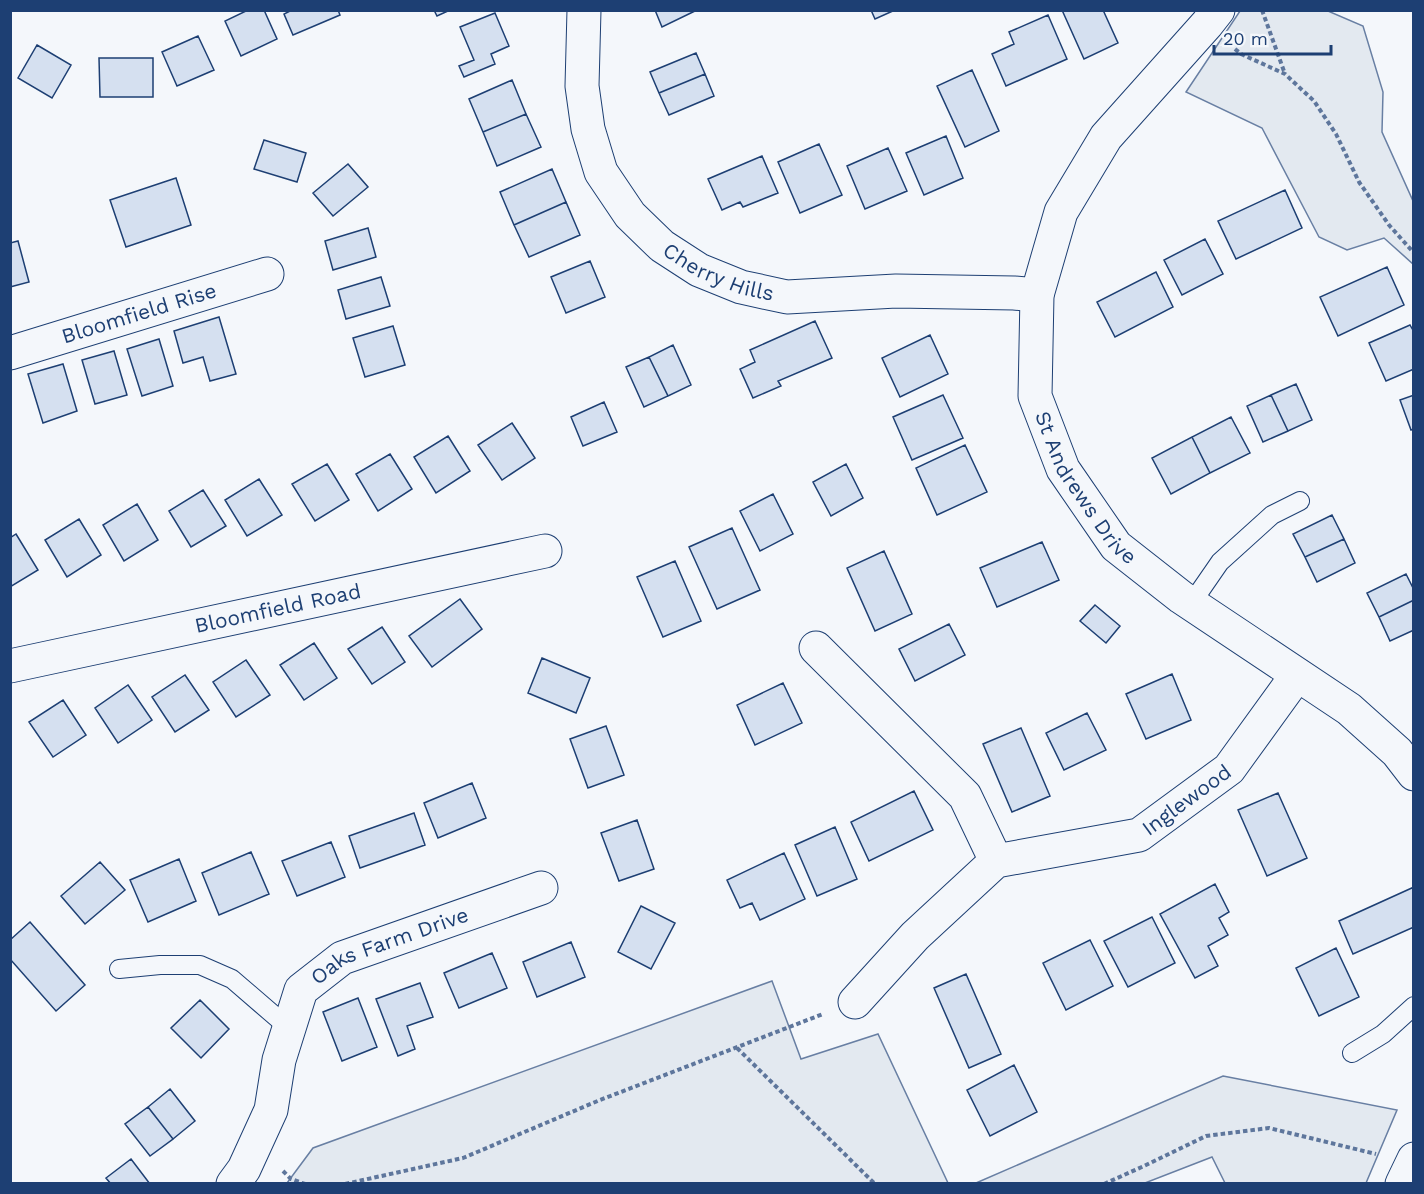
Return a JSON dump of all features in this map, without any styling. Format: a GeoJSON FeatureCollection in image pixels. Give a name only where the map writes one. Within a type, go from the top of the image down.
{"type":"FeatureCollection","features":[{"type":"Feature","properties":{"kind":"street","name":"Cherry Hills"},"geometry":{"type":"LineString","coordinates":[[584,10],[582,86],[588,129],[601,172],[630,215],[662,246],[699,270],[741,287],[787,297],[896,291],[1036,295]]}},
{"type":"Feature","properties":{"kind":"street","name":"St Andrews Drive"},"geometry":{"type":"LineString","coordinates":[[1205,15],[1106,137],[1061,212],[1036,295],[1035,396],[1063,469],[1116,546],[1191,604],[1349,709],[1397,752],[1413,774]]}},
{"type":"Feature","properties":{"kind":"street","name":"Bloomfield Rise"},"geometry":{"type":"LineString","coordinates":[[10,353],[267,274]]}},
{"type":"Feature","properties":{"kind":"street","name":"Bloomfield Road"},"geometry":{"type":"LineString","coordinates":[[10,666],[545,550]]}},
{"type":"Feature","properties":{"kind":"street"},"geometry":{"type":"LineString","coordinates":[[816,648],[965,796],[996,861],[915,936],[855,1002]]}},
{"type":"Feature","properties":{"kind":"street","name":"Inglewood"},"geometry":{"type":"LineString","coordinates":[[996,861],[1139,835],[1229,769],[1297,675]]}},
{"type":"Feature","properties":{"kind":"street","name":"Oaks Farm Drive"},"geometry":{"type":"LineString","coordinates":[[233,1184],[243,1169],[272,1110],[279,1060],[301,990],[342,958],[541,888]]}},
{"type":"Feature","properties":{"kind":"lane"},"geometry":{"type":"LineString","coordinates":[[1191,604],[1220,561],[1272,515],[1300,501]]}},
{"type":"Feature","properties":{"kind":"lane"},"geometry":{"type":"LineString","coordinates":[[119,969],[160,965],[200,965],[232,979],[290,1029]]}},
{"type":"Feature","properties":{"kind":"lane"},"geometry":{"type":"LineString","coordinates":[[1352,1053],[1383,1034],[1413,1006]]}},
{"type":"Feature","properties":{"kind":"path"},"geometry":{"type":"LineString","coordinates":[[1262,10],[1285,74]]}},
{"type":"Feature","properties":{"kind":"path"},"geometry":{"type":"LineString","coordinates":[[1205,15],[1241,54],[1285,74],[1314,101],[1336,134],[1359,182],[1389,225],[1413,253]]}},
{"type":"Feature","properties":{"kind":"path"},"geometry":{"type":"LineString","coordinates":[[345,1184],[463,1158],[600,1100],[855,1002]]}},
{"type":"Feature","properties":{"kind":"path"},"geometry":{"type":"LineString","coordinates":[[737,1048],[875,1184]]}},
{"type":"Feature","properties":{"kind":"path"},"geometry":{"type":"LineString","coordinates":[[1104,1184],[1206,1136],[1269,1128],[1410,1167]]}},
{"type":"Feature","properties":{"kind":"shaded area"},"geometry":{"type":"Polygon","coordinates":[[[1240,11],[1328,11],[1363,26],[1383,92],[1382,132],[1413,201],[1413,264],[1384,238],[1347,250],[1319,237],[1262,128],[1186,92],[1240,11]]]}},
{"type":"Feature","properties":{"kind":"shaded area"},"geometry":{"type":"Polygon","coordinates":[[[772,981],[801,1059],[878,1034],[948,1183],[287,1183],[313,1148],[772,981]]]}},
{"type":"Feature","properties":{"kind":"shaded area"},"geometry":{"type":"Polygon","coordinates":[[[1223,1076],[1397,1110],[1366,1183],[1225,1183],[1212,1157],[1145,1183],[976,1183],[1223,1076]]]}},
{"type":"Feature","properties":{"kind":"building"},"geometry":{"type":"Polygon","coordinates":[[[248,10],[264,10],[277,39],[241,56],[225,21],[248,10]]]}},
{"type":"Feature","properties":{"kind":"building"},"geometry":{"type":"Polygon","coordinates":[[[292,10],[338,10],[340,15],[293,35],[284,14],[292,10]]]}},
{"type":"Feature","properties":{"kind":"building"},"geometry":{"type":"Polygon","coordinates":[[[434,10],[450,10],[437,16],[434,10]]]}},
{"type":"Feature","properties":{"kind":"building"},"geometry":{"type":"Polygon","coordinates":[[[655,10],[697,10],[662,27],[655,10]]]}},
{"type":"Feature","properties":{"kind":"building"},"geometry":{"type":"Polygon","coordinates":[[[871,10],[895,10],[875,19],[871,10]]]}},
{"type":"Feature","properties":{"kind":"building"},"geometry":{"type":"Polygon","coordinates":[[[1062,10],[1103,10],[1118,43],[1084,59],[1062,10]]]}},
{"type":"Feature","properties":{"kind":"building"},"geometry":{"type":"Polygon","coordinates":[[[495,13],[509,46],[491,54],[495,64],[464,77],[459,66],[474,60],[460,27],[495,13]]]}},
{"type":"Feature","properties":{"kind":"building"},"geometry":{"type":"Polygon","coordinates":[[[1048,15],[1067,59],[1006,86],[992,54],[1014,44],[1009,32],[1048,15]]]}},
{"type":"Feature","properties":{"kind":"building"},"geometry":{"type":"Polygon","coordinates":[[[198,36],[214,70],[177,86],[162,52],[198,36]]]}},
{"type":"Feature","properties":{"kind":"building"},"geometry":{"type":"Polygon","coordinates":[[[37,45],[71,65],[52,98],[18,78],[37,45]]]}},
{"type":"Feature","properties":{"kind":"building"},"geometry":{"type":"Polygon","coordinates":[[[696,53],[705,74],[659,93],[650,72],[696,53]]]}},
{"type":"Feature","properties":{"kind":"building"},"geometry":{"type":"Polygon","coordinates":[[[99,58],[153,58],[153,97],[100,97],[99,58]]]}},
{"type":"Feature","properties":{"kind":"building"},"geometry":{"type":"Polygon","coordinates":[[[972,70],[999,131],[965,147],[937,86],[972,70]]]}},
{"type":"Feature","properties":{"kind":"building"},"geometry":{"type":"Polygon","coordinates":[[[705,74],[714,96],[669,115],[659,93],[705,74]]]}},
{"type":"Feature","properties":{"kind":"building"},"geometry":{"type":"Polygon","coordinates":[[[512,80],[526,114],[483,132],[469,99],[512,80]]]}},
{"type":"Feature","properties":{"kind":"building"},"geometry":{"type":"Polygon","coordinates":[[[526,114],[541,147],[497,166],[483,132],[526,114]]]}},
{"type":"Feature","properties":{"kind":"building"},"geometry":{"type":"Polygon","coordinates":[[[946,136],[963,178],[924,195],[906,153],[946,136]]]}},
{"type":"Feature","properties":{"kind":"building"},"geometry":{"type":"Polygon","coordinates":[[[264,140],[306,153],[297,182],[254,169],[264,140]]]}},
{"type":"Feature","properties":{"kind":"building"},"geometry":{"type":"Polygon","coordinates":[[[819,144],[842,195],[800,213],[778,162],[819,144]]]}},
{"type":"Feature","properties":{"kind":"building"},"geometry":{"type":"Polygon","coordinates":[[[888,148],[907,191],[865,209],[847,166],[888,148]]]}},
{"type":"Feature","properties":{"kind":"building"},"geometry":{"type":"Polygon","coordinates":[[[762,156],[778,193],[743,207],[740,202],[722,210],[708,179],[762,156]]]}},
{"type":"Feature","properties":{"kind":"building"},"geometry":{"type":"Polygon","coordinates":[[[348,164],[368,187],[333,216],[313,193],[348,164]]]}},
{"type":"Feature","properties":{"kind":"building"},"geometry":{"type":"Polygon","coordinates":[[[552,169],[566,202],[514,225],[500,192],[552,169]]]}},
{"type":"Feature","properties":{"kind":"building"},"geometry":{"type":"Polygon","coordinates":[[[176,178],[191,225],[126,247],[110,200],[176,178]]]}},
{"type":"Feature","properties":{"kind":"building"},"geometry":{"type":"Polygon","coordinates":[[[1285,190],[1302,228],[1236,259],[1218,221],[1285,190]]]}},
{"type":"Feature","properties":{"kind":"building"},"geometry":{"type":"Polygon","coordinates":[[[566,202],[580,235],[529,257],[514,225],[566,202]]]}},
{"type":"Feature","properties":{"kind":"building"},"geometry":{"type":"Polygon","coordinates":[[[368,228],[376,257],[333,270],[325,241],[368,228]]]}},
{"type":"Feature","properties":{"kind":"building"},"geometry":{"type":"Polygon","coordinates":[[[1205,239],[1223,274],[1182,295],[1164,260],[1205,239]]]}},
{"type":"Feature","properties":{"kind":"building"},"geometry":{"type":"Polygon","coordinates":[[[18,241],[29,282],[10,287],[10,243],[18,241]]]}},
{"type":"Feature","properties":{"kind":"building"},"geometry":{"type":"Polygon","coordinates":[[[590,261],[605,297],[566,313],[551,277],[590,261]]]}},
{"type":"Feature","properties":{"kind":"building"},"geometry":{"type":"Polygon","coordinates":[[[1387,267],[1404,305],[1338,336],[1320,297],[1387,267]]]}},
{"type":"Feature","properties":{"kind":"building"},"geometry":{"type":"Polygon","coordinates":[[[1156,272],[1173,307],[1115,337],[1097,302],[1156,272]]]}},
{"type":"Feature","properties":{"kind":"building"},"geometry":{"type":"Polygon","coordinates":[[[381,277],[390,306],[346,319],[338,290],[381,277]]]}},
{"type":"Feature","properties":{"kind":"building"},"geometry":{"type":"Polygon","coordinates":[[[219,317],[236,374],[210,381],[203,357],[183,363],[174,331],[219,317]]]}},
{"type":"Feature","properties":{"kind":"building"},"geometry":{"type":"Polygon","coordinates":[[[815,321],[832,358],[778,381],[781,386],[753,398],[740,369],[755,362],[750,350],[815,321]]]}},
{"type":"Feature","properties":{"kind":"building"},"geometry":{"type":"Polygon","coordinates":[[[1410,325],[1414,332],[1414,369],[1386,381],[1369,343],[1410,325]]]}},
{"type":"Feature","properties":{"kind":"building"},"geometry":{"type":"Polygon","coordinates":[[[393,326],[405,365],[365,377],[353,338],[393,326]]]}},
{"type":"Feature","properties":{"kind":"building"},"geometry":{"type":"Polygon","coordinates":[[[930,335],[948,374],[900,397],[882,358],[930,335]]]}},
{"type":"Feature","properties":{"kind":"building"},"geometry":{"type":"Polygon","coordinates":[[[159,339],[173,386],[142,396],[127,349],[159,339]]]}},
{"type":"Feature","properties":{"kind":"building"},"geometry":{"type":"Polygon","coordinates":[[[673,345],[691,385],[668,396],[649,357],[673,345]]]}},
{"type":"Feature","properties":{"kind":"building"},"geometry":{"type":"Polygon","coordinates":[[[114,351],[127,395],[95,404],[82,360],[114,351]]]}},
{"type":"Feature","properties":{"kind":"building"},"geometry":{"type":"Polygon","coordinates":[[[649,357],[668,396],[644,407],[626,367],[649,357]]]}},
{"type":"Feature","properties":{"kind":"building"},"geometry":{"type":"Polygon","coordinates":[[[63,364],[77,411],[43,423],[28,374],[63,364]]]}},
{"type":"Feature","properties":{"kind":"building"},"geometry":{"type":"Polygon","coordinates":[[[1296,384],[1312,420],[1288,431],[1271,395],[1296,384]]]}},
{"type":"Feature","properties":{"kind":"building"},"geometry":{"type":"Polygon","coordinates":[[[943,395],[963,438],[912,460],[893,417],[943,395]]]}},
{"type":"Feature","properties":{"kind":"building"},"geometry":{"type":"Polygon","coordinates":[[[1271,395],[1288,431],[1263,442],[1247,406],[1271,395]]]}},
{"type":"Feature","properties":{"kind":"building"},"geometry":{"type":"Polygon","coordinates":[[[1414,395],[1414,429],[1411,430],[1400,400],[1414,395]]]}},
{"type":"Feature","properties":{"kind":"building"},"geometry":{"type":"Polygon","coordinates":[[[604,402],[617,432],[583,446],[571,417],[604,402]]]}},
{"type":"Feature","properties":{"kind":"building"},"geometry":{"type":"Polygon","coordinates":[[[1231,417],[1250,453],[1210,473],[1192,437],[1231,417]]]}},
{"type":"Feature","properties":{"kind":"building"},"geometry":{"type":"Polygon","coordinates":[[[512,423],[535,458],[502,480],[478,445],[512,423]]]}},
{"type":"Feature","properties":{"kind":"building"},"geometry":{"type":"Polygon","coordinates":[[[448,436],[470,471],[436,493],[414,457],[448,436]]]}},
{"type":"Feature","properties":{"kind":"building"},"geometry":{"type":"Polygon","coordinates":[[[1192,437],[1210,473],[1171,494],[1152,458],[1192,437]]]}},
{"type":"Feature","properties":{"kind":"building"},"geometry":{"type":"Polygon","coordinates":[[[965,445],[987,492],[937,515],[916,468],[965,445]]]}},
{"type":"Feature","properties":{"kind":"building"},"geometry":{"type":"Polygon","coordinates":[[[390,454],[412,489],[378,511],[356,474],[390,454]]]}},
{"type":"Feature","properties":{"kind":"building"},"geometry":{"type":"Polygon","coordinates":[[[327,464],[349,500],[315,521],[292,484],[327,464]]]}},
{"type":"Feature","properties":{"kind":"building"},"geometry":{"type":"Polygon","coordinates":[[[846,464],[863,498],[831,516],[813,482],[846,464]]]}},
{"type":"Feature","properties":{"kind":"building"},"geometry":{"type":"Polygon","coordinates":[[[259,479],[282,515],[247,536],[225,500],[259,479]]]}},
{"type":"Feature","properties":{"kind":"building"},"geometry":{"type":"Polygon","coordinates":[[[203,490],[226,526],[191,547],[169,511],[203,490]]]}},
{"type":"Feature","properties":{"kind":"building"},"geometry":{"type":"Polygon","coordinates":[[[773,494],[793,534],[760,551],[740,511],[773,494]]]}},
{"type":"Feature","properties":{"kind":"building"},"geometry":{"type":"Polygon","coordinates":[[[137,504],[158,540],[124,561],[103,525],[137,504]]]}},
{"type":"Feature","properties":{"kind":"building"},"geometry":{"type":"Polygon","coordinates":[[[1332,515],[1344,539],[1305,557],[1293,534],[1332,515]]]}},
{"type":"Feature","properties":{"kind":"building"},"geometry":{"type":"Polygon","coordinates":[[[79,519],[101,555],[67,577],[45,540],[79,519]]]}},
{"type":"Feature","properties":{"kind":"building"},"geometry":{"type":"Polygon","coordinates":[[[732,528],[760,590],[717,609],[689,547],[732,528]]]}},
{"type":"Feature","properties":{"kind":"building"},"geometry":{"type":"Polygon","coordinates":[[[16,534],[38,570],[10,587],[10,538],[16,534]]]}},
{"type":"Feature","properties":{"kind":"building"},"geometry":{"type":"Polygon","coordinates":[[[1344,539],[1355,563],[1317,582],[1305,557],[1344,539]]]}},
{"type":"Feature","properties":{"kind":"building"},"geometry":{"type":"Polygon","coordinates":[[[1042,542],[1059,580],[997,607],[980,568],[1042,542]]]}},
{"type":"Feature","properties":{"kind":"building"},"geometry":{"type":"Polygon","coordinates":[[[884,551],[912,614],[875,631],[847,568],[884,551]]]}},
{"type":"Feature","properties":{"kind":"building"},"geometry":{"type":"Polygon","coordinates":[[[675,561],[701,621],[663,637],[637,577],[675,561]]]}},
{"type":"Feature","properties":{"kind":"building"},"geometry":{"type":"Polygon","coordinates":[[[1406,574],[1414,590],[1414,600],[1379,617],[1367,593],[1406,574]]]}},
{"type":"Feature","properties":{"kind":"building"},"geometry":{"type":"Polygon","coordinates":[[[460,599],[482,629],[432,667],[409,636],[460,599]]]}},
{"type":"Feature","properties":{"kind":"building"},"geometry":{"type":"Polygon","coordinates":[[[1414,600],[1414,630],[1390,641],[1379,617],[1414,600]]]}},
{"type":"Feature","properties":{"kind":"building"},"geometry":{"type":"Polygon","coordinates":[[[1095,605],[1120,626],[1106,643],[1080,621],[1095,605]]]}},
{"type":"Feature","properties":{"kind":"building"},"geometry":{"type":"Polygon","coordinates":[[[949,624],[965,655],[915,681],[899,649],[949,624]]]}},
{"type":"Feature","properties":{"kind":"building"},"geometry":{"type":"Polygon","coordinates":[[[382,627],[405,662],[372,684],[348,649],[382,627]]]}},
{"type":"Feature","properties":{"kind":"building"},"geometry":{"type":"Polygon","coordinates":[[[314,643],[337,678],[304,700],[280,665],[314,643]]]}},
{"type":"Feature","properties":{"kind":"building"},"geometry":{"type":"Polygon","coordinates":[[[542,658],[590,678],[576,713],[528,693],[542,658]]]}},
{"type":"Feature","properties":{"kind":"building"},"geometry":{"type":"Polygon","coordinates":[[[246,660],[270,695],[236,717],[213,682],[246,660]]]}},
{"type":"Feature","properties":{"kind":"building"},"geometry":{"type":"Polygon","coordinates":[[[1172,674],[1191,720],[1146,739],[1126,694],[1172,674]]]}},
{"type":"Feature","properties":{"kind":"building"},"geometry":{"type":"Polygon","coordinates":[[[185,675],[209,710],[175,732],[152,697],[185,675]]]}},
{"type":"Feature","properties":{"kind":"building"},"geometry":{"type":"Polygon","coordinates":[[[783,683],[802,723],[755,745],[737,705],[783,683]]]}},
{"type":"Feature","properties":{"kind":"building"},"geometry":{"type":"Polygon","coordinates":[[[128,685],[152,720],[118,743],[95,708],[128,685]]]}},
{"type":"Feature","properties":{"kind":"building"},"geometry":{"type":"Polygon","coordinates":[[[63,700],[86,735],[53,757],[29,722],[63,700]]]}},
{"type":"Feature","properties":{"kind":"building"},"geometry":{"type":"Polygon","coordinates":[[[1087,713],[1106,750],[1064,770],[1046,733],[1087,713]]]}},
{"type":"Feature","properties":{"kind":"building"},"geometry":{"type":"Polygon","coordinates":[[[606,726],[624,775],[588,788],[570,739],[606,726]]]}},
{"type":"Feature","properties":{"kind":"building"},"geometry":{"type":"Polygon","coordinates":[[[1021,728],[1050,796],[1012,812],[983,744],[1021,728]]]}},
{"type":"Feature","properties":{"kind":"building"},"geometry":{"type":"Polygon","coordinates":[[[472,783],[486,818],[438,838],[424,803],[472,783]]]}},
{"type":"Feature","properties":{"kind":"building"},"geometry":{"type":"Polygon","coordinates":[[[914,791],[933,830],[869,861],[851,822],[914,791]]]}},
{"type":"Feature","properties":{"kind":"building"},"geometry":{"type":"Polygon","coordinates":[[[1278,793],[1307,858],[1267,876],[1238,810],[1278,793]]]}},
{"type":"Feature","properties":{"kind":"building"},"geometry":{"type":"Polygon","coordinates":[[[414,813],[425,845],[360,868],[349,836],[414,813]]]}},
{"type":"Feature","properties":{"kind":"building"},"geometry":{"type":"Polygon","coordinates":[[[637,820],[654,869],[619,881],[601,833],[637,820]]]}},
{"type":"Feature","properties":{"kind":"building"},"geometry":{"type":"Polygon","coordinates":[[[835,827],[857,879],[817,896],[795,845],[835,827]]]}},
{"type":"Feature","properties":{"kind":"building"},"geometry":{"type":"Polygon","coordinates":[[[331,842],[345,877],[297,896],[282,861],[331,842]]]}},
{"type":"Feature","properties":{"kind":"building"},"geometry":{"type":"Polygon","coordinates":[[[251,852],[269,894],[219,915],[202,873],[251,852]]]}},
{"type":"Feature","properties":{"kind":"building"},"geometry":{"type":"Polygon","coordinates":[[[784,853],[805,899],[760,920],[752,903],[740,908],[727,880],[784,853]]]}},
{"type":"Feature","properties":{"kind":"building"},"geometry":{"type":"Polygon","coordinates":[[[179,859],[196,901],[148,922],[130,880],[179,859]]]}},
{"type":"Feature","properties":{"kind":"building"},"geometry":{"type":"Polygon","coordinates":[[[100,862],[125,890],[85,924],[61,896],[100,862]]]}},
{"type":"Feature","properties":{"kind":"building"},"geometry":{"type":"Polygon","coordinates":[[[1215,884],[1229,912],[1219,918],[1228,935],[1208,946],[1218,966],[1195,978],[1160,914],[1215,884]]]}},
{"type":"Feature","properties":{"kind":"building"},"geometry":{"type":"Polygon","coordinates":[[[1414,887],[1414,927],[1353,954],[1339,921],[1414,887]]]}},
{"type":"Feature","properties":{"kind":"building"},"geometry":{"type":"Polygon","coordinates":[[[641,906],[675,923],[651,969],[618,952],[641,906]]]}},
{"type":"Feature","properties":{"kind":"building"},"geometry":{"type":"Polygon","coordinates":[[[1152,917],[1175,963],[1128,987],[1104,941],[1152,917]]]}},
{"type":"Feature","properties":{"kind":"building"},"geometry":{"type":"Polygon","coordinates":[[[30,922],[85,985],[56,1011],[10,959],[10,940],[30,922]]]}},
{"type":"Feature","properties":{"kind":"building"},"geometry":{"type":"Polygon","coordinates":[[[1090,940],[1113,986],[1066,1010],[1043,963],[1090,940]]]}},
{"type":"Feature","properties":{"kind":"building"},"geometry":{"type":"Polygon","coordinates":[[[571,942],[585,977],[537,997],[523,962],[571,942]]]}},
{"type":"Feature","properties":{"kind":"building"},"geometry":{"type":"Polygon","coordinates":[[[1336,948],[1359,997],[1319,1016],[1296,968],[1336,948]]]}},
{"type":"Feature","properties":{"kind":"building"},"geometry":{"type":"Polygon","coordinates":[[[492,953],[507,988],[459,1008],[444,973],[492,953]]]}},
{"type":"Feature","properties":{"kind":"building"},"geometry":{"type":"Polygon","coordinates":[[[966,974],[1001,1054],[969,1068],[934,988],[966,974]]]}},
{"type":"Feature","properties":{"kind":"building"},"geometry":{"type":"Polygon","coordinates":[[[420,983],[433,1017],[407,1026],[415,1049],[398,1056],[376,999],[420,983]]]}},
{"type":"Feature","properties":{"kind":"building"},"geometry":{"type":"Polygon","coordinates":[[[358,998],[377,1047],[342,1061],[323,1012],[358,998]]]}},
{"type":"Feature","properties":{"kind":"building"},"geometry":{"type":"Polygon","coordinates":[[[200,1000],[229,1029],[201,1058],[171,1028],[200,1000]]]}},
{"type":"Feature","properties":{"kind":"building"},"geometry":{"type":"Polygon","coordinates":[[[1014,1065],[1037,1112],[990,1136],[967,1090],[1014,1065]]]}},
{"type":"Feature","properties":{"kind":"building"},"geometry":{"type":"Polygon","coordinates":[[[170,1089],[195,1121],[173,1139],[148,1107],[170,1089]]]}},
{"type":"Feature","properties":{"kind":"building"},"geometry":{"type":"Polygon","coordinates":[[[148,1107],[173,1139],[150,1156],[125,1124],[148,1107]]]}},
{"type":"Feature","properties":{"kind":"building"},"geometry":{"type":"Polygon","coordinates":[[[131,1159],[150,1184],[111,1184],[106,1178],[131,1159]]]}}]}
